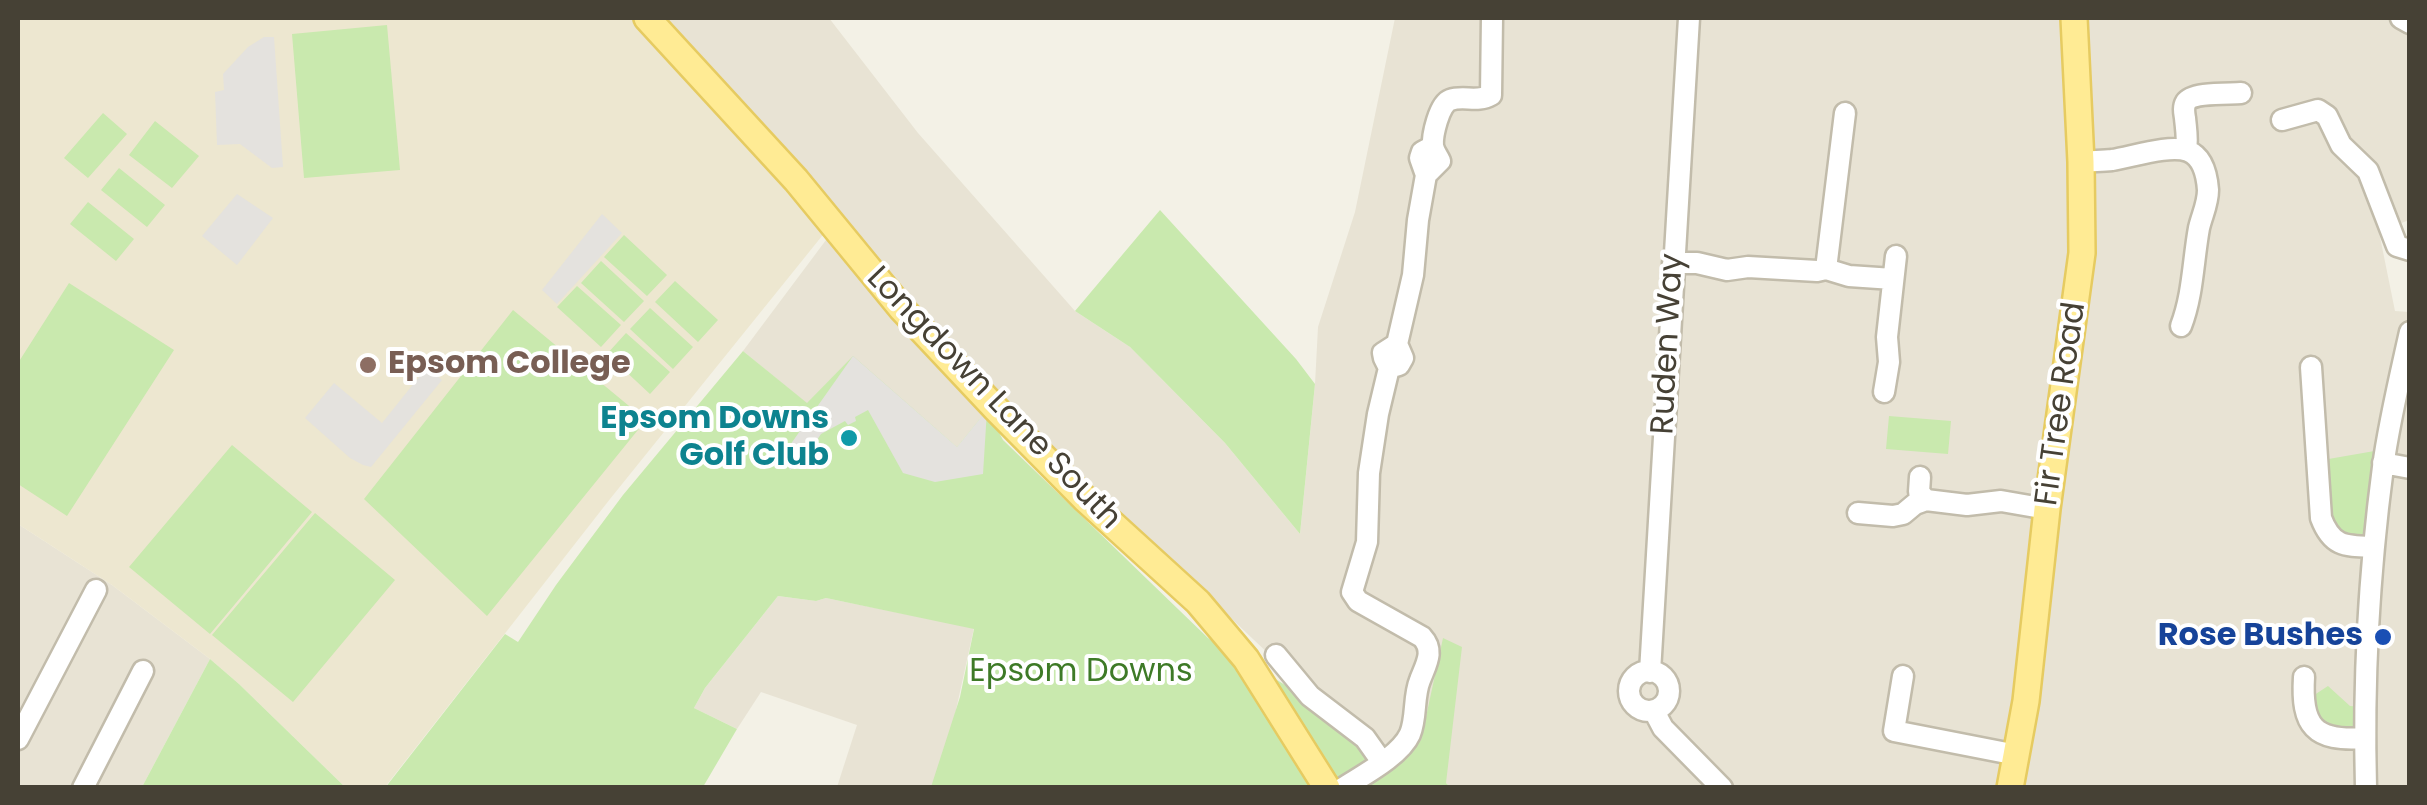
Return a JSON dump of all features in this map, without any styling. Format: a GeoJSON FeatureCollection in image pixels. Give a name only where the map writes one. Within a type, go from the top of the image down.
{"type":"FeatureCollection","features":[{"type":"Feature","properties":{"kind":"main road","name":"Longdown Lane South"},"geometry":{"type":"LineString","coordinates":[[647,18],[796,180],[902,308],[996,409],[1084,499],[1198,602],[1246,659],[1327,788]]}},
{"type":"Feature","properties":{"kind":"main road","name":"Fir Tree Road"},"geometry":{"type":"LineString","coordinates":[[2010,788],[2031,659],[2082,254],[2082,162],[2074,18]]}},
{"type":"Feature","properties":{"kind":"street"},"geometry":{"type":"LineString","coordinates":[[1343,788],[1382,762],[1410,734],[1416,694],[1430,655],[1427,641],[1358,601],[1352,592],[1367,542],[1369,473],[1389,368],[1384,353],[1397,344],[1413,276],[1426,174],[1420,158],[1422,152],[1433,146],[1444,104],[1449,100],[1481,100],[1491,95],[1492,18]]}},
{"type":"Feature","properties":{"kind":"street","name":"Ruden Way"},"geometry":{"type":"LineString","coordinates":[[1689,18],[1650,672],[1636,676],[1629,690],[1633,704],[1646,712],[1654,711],[1663,728],[1722,788]]}},
{"type":"Feature","properties":{"kind":"street"},"geometry":{"type":"LineString","coordinates":[[2401,18],[2410,23]]}},
{"type":"Feature","properties":{"kind":"street"},"geometry":{"type":"LineString","coordinates":[[2186,150],[2186,101],[2191,97],[2241,93]]}},
{"type":"Feature","properties":{"kind":"street"},"geometry":{"type":"LineString","coordinates":[[2282,120],[2318,110],[2326,116],[2341,144],[2368,171],[2397,246],[2410,250]]}},
{"type":"Feature","properties":{"kind":"street"},"geometry":{"type":"LineString","coordinates":[[1826,270],[1845,113]]}},
{"type":"Feature","properties":{"kind":"street"},"geometry":{"type":"LineString","coordinates":[[2082,162],[2186,150],[2198,157],[2208,188],[2188,308],[2181,326]]}},
{"type":"Feature","properties":{"kind":"street"},"geometry":{"type":"LineString","coordinates":[[1884,392],[1896,256]]}},
{"type":"Feature","properties":{"kind":"street"},"geometry":{"type":"LineString","coordinates":[[1674,263],[1697,263],[1727,270],[1826,270],[1849,276],[1893,278]]}},
{"type":"Feature","properties":{"kind":"street"},"geometry":{"type":"LineString","coordinates":[[2366,788],[2374,548],[2384,463],[2410,332]]}},
{"type":"Feature","properties":{"kind":"street"},"geometry":{"type":"LineString","coordinates":[[2311,367],[2321,518],[2332,539],[2343,545],[2374,548]]}},
{"type":"Feature","properties":{"kind":"street"},"geometry":{"type":"LineString","coordinates":[[2384,463],[2410,468]]}},
{"type":"Feature","properties":{"kind":"street"},"geometry":{"type":"LineString","coordinates":[[1920,477],[1918,492],[1926,500]]}},
{"type":"Feature","properties":{"kind":"street"},"geometry":{"type":"LineString","coordinates":[[1858,513],[1904,514],[1926,500],[1967,505],[2000,501],[2047,509]]}},
{"type":"Feature","properties":{"kind":"street"},"geometry":{"type":"LineString","coordinates":[[18,739],[96,590]]}},
{"type":"Feature","properties":{"kind":"street"},"geometry":{"type":"LineString","coordinates":[[1276,655],[1310,696],[1365,738],[1382,762]]}},
{"type":"Feature","properties":{"kind":"street"},"geometry":{"type":"LineString","coordinates":[[83,788],[143,670]]}},
{"type":"Feature","properties":{"kind":"street"},"geometry":{"type":"LineString","coordinates":[[1902,676],[1894,730],[2017,756]]}},
{"type":"Feature","properties":{"kind":"street"},"geometry":{"type":"LineString","coordinates":[[2304,677],[2302,703],[2307,718],[2318,730],[2330,737],[2365,738]]}},
{"type":"Feature","properties":{"kind":"shaded area","name":"Epsom College"},"geometry":{"type":"Polygon","coordinates":[[[18,18],[636,18],[826,231],[385,787],[345,787],[210,659],[112,585],[18,524],[18,18]]]}},
{"type":"Feature","properties":{"kind":"shaded area"},"geometry":{"type":"Polygon","coordinates":[[[661,18],[829,18],[918,133],[1075,311],[1130,347],[1225,443],[1300,534],[1318,327],[1355,212],[1395,18],[2409,18],[2409,220],[2379,232],[2395,311],[2409,312],[2409,787],[1450,787],[1332,714],[999,398],[913,310],[810,175],[661,18]]]}},
{"type":"Feature","properties":{"kind":"shaded area"},"geometry":{"type":"Polygon","coordinates":[[[264,37],[274,37],[283,167],[272,168],[240,144],[217,145],[215,92],[224,90],[223,74],[248,47],[264,37]]]}},
{"type":"Feature","properties":{"kind":"shaded area"},"geometry":{"type":"Polygon","coordinates":[[[237,194],[273,218],[237,265],[202,236],[237,194]]]}},
{"type":"Feature","properties":{"kind":"shaded area"},"geometry":{"type":"Polygon","coordinates":[[[602,214],[622,233],[557,304],[542,290],[602,214]]]}},
{"type":"Feature","properties":{"kind":"shaded area"},"geometry":{"type":"Polygon","coordinates":[[[829,236],[987,410],[957,447],[853,357],[807,404],[743,351],[829,236]]]}},
{"type":"Feature","properties":{"kind":"shaded area"},"geometry":{"type":"Polygon","coordinates":[[[853,356],[957,447],[987,410],[983,474],[935,482],[903,473],[868,410],[855,417],[856,421],[848,425],[845,421],[821,434],[811,455],[790,470],[783,455],[853,356]]]}},
{"type":"Feature","properties":{"kind":"shaded area"},"geometry":{"type":"Polygon","coordinates":[[[427,367],[442,380],[371,467],[350,458],[305,418],[334,383],[382,423],[427,367]]]}},
{"type":"Feature","properties":{"kind":"shaded area"},"geometry":{"type":"Polygon","coordinates":[[[18,524],[112,585],[210,659],[142,787],[18,787],[18,524]]]}},
{"type":"Feature","properties":{"kind":"shaded area"},"geometry":{"type":"Polygon","coordinates":[[[778,596],[816,601],[826,598],[974,628],[945,760],[935,787],[837,787],[857,725],[761,692],[737,729],[694,708],[705,688],[778,596]]]}},
{"type":"Feature","properties":{"kind":"green space"},"geometry":{"type":"Polygon","coordinates":[[[387,25],[400,170],[304,178],[292,34],[387,25]]]}},
{"type":"Feature","properties":{"kind":"green space"},"geometry":{"type":"Polygon","coordinates":[[[103,113],[127,134],[88,178],[64,158],[103,113]]]}},
{"type":"Feature","properties":{"kind":"green space"},"geometry":{"type":"Polygon","coordinates":[[[155,121],[199,156],[172,188],[129,155],[155,121]]]}},
{"type":"Feature","properties":{"kind":"green space"},"geometry":{"type":"Polygon","coordinates":[[[119,168],[165,205],[147,227],[101,190],[119,168]]]}},
{"type":"Feature","properties":{"kind":"green space"},"geometry":{"type":"Polygon","coordinates":[[[88,202],[134,239],[116,261],[70,224],[88,202]]]}},
{"type":"Feature","properties":{"kind":"green space"},"geometry":{"type":"Polygon","coordinates":[[[1160,210],[1315,384],[1300,534],[1225,443],[1130,347],[1075,311],[1160,210]]]}},
{"type":"Feature","properties":{"kind":"green space"},"geometry":{"type":"Polygon","coordinates":[[[624,235],[667,275],[647,296],[604,257],[624,235]]]}},
{"type":"Feature","properties":{"kind":"green space"},"geometry":{"type":"Polygon","coordinates":[[[601,261],[644,301],[624,322],[581,283],[601,261]]]}},
{"type":"Feature","properties":{"kind":"green space"},"geometry":{"type":"Polygon","coordinates":[[[675,281],[718,320],[698,342],[655,302],[675,281]]]}},
{"type":"Feature","properties":{"kind":"green space"},"geometry":{"type":"Polygon","coordinates":[[[69,283],[174,350],[67,516],[18,484],[18,363],[69,283]]]}},
{"type":"Feature","properties":{"kind":"green space"},"geometry":{"type":"Polygon","coordinates":[[[577,286],[621,325],[601,347],[557,307],[577,286]]]}},
{"type":"Feature","properties":{"kind":"green space"},"geometry":{"type":"Polygon","coordinates":[[[650,308],[693,347],[673,369],[630,329],[650,308]]]}},
{"type":"Feature","properties":{"kind":"green space"},"geometry":{"type":"Polygon","coordinates":[[[513,310],[646,420],[487,616],[364,499],[513,310]]]}},
{"type":"Feature","properties":{"kind":"green space"},"geometry":{"type":"Polygon","coordinates":[[[626,333],[670,372],[650,394],[607,354],[626,333]]]}},
{"type":"Feature","properties":{"kind":"green space","name":"Epsom Downs Golf Club"},"geometry":{"type":"Polygon","coordinates":[[[743,351],[807,403],[853,356],[957,447],[987,410],[1003,440],[1208,638],[1400,755],[1421,740],[1443,638],[1462,647],[1446,783],[1450,787],[931,787],[960,697],[974,629],[826,598],[816,601],[778,596],[705,688],[694,708],[737,729],[703,787],[385,788],[505,634],[518,642],[623,495],[743,351]]]}},
{"type":"Feature","properties":{"kind":"green space"},"geometry":{"type":"Polygon","coordinates":[[[1889,416],[1951,421],[1948,454],[1886,449],[1889,416]]]}},
{"type":"Feature","properties":{"kind":"green space"},"geometry":{"type":"Polygon","coordinates":[[[232,445],[312,512],[210,634],[129,567],[232,445]]]}},
{"type":"Feature","properties":{"kind":"green space"},"geometry":{"type":"Polygon","coordinates":[[[2386,449],[2374,547],[2332,539],[2317,461],[2386,449]]]}},
{"type":"Feature","properties":{"kind":"green space"},"geometry":{"type":"Polygon","coordinates":[[[315,513],[395,580],[293,702],[212,635],[315,513]]]}},
{"type":"Feature","properties":{"kind":"green space"},"geometry":{"type":"Polygon","coordinates":[[[210,659],[239,684],[345,787],[142,787],[210,659]]]}},
{"type":"Feature","properties":{"kind":"green space"},"geometry":{"type":"Polygon","coordinates":[[[2328,686],[2350,706],[2366,707],[2365,738],[2330,737],[2302,703],[2328,686]]]}},
{"type":"Feature","properties":{"kind":"place","name":"Epsom College"},"geometry":{"type":"Point","coordinates":[368,365]}},
{"type":"Feature","properties":{"kind":"place","name":"Epsom Downs Golf Club"},"geometry":{"type":"Point","coordinates":[849,438]}},
{"type":"Feature","properties":{"kind":"place","name":"Rose Bushes"},"geometry":{"type":"Point","coordinates":[2383,637]}},
{"type":"Feature","properties":{"kind":"park label","name":"Epsom Downs"},"geometry":{"type":"Point","coordinates":[1081,673]}}]}
